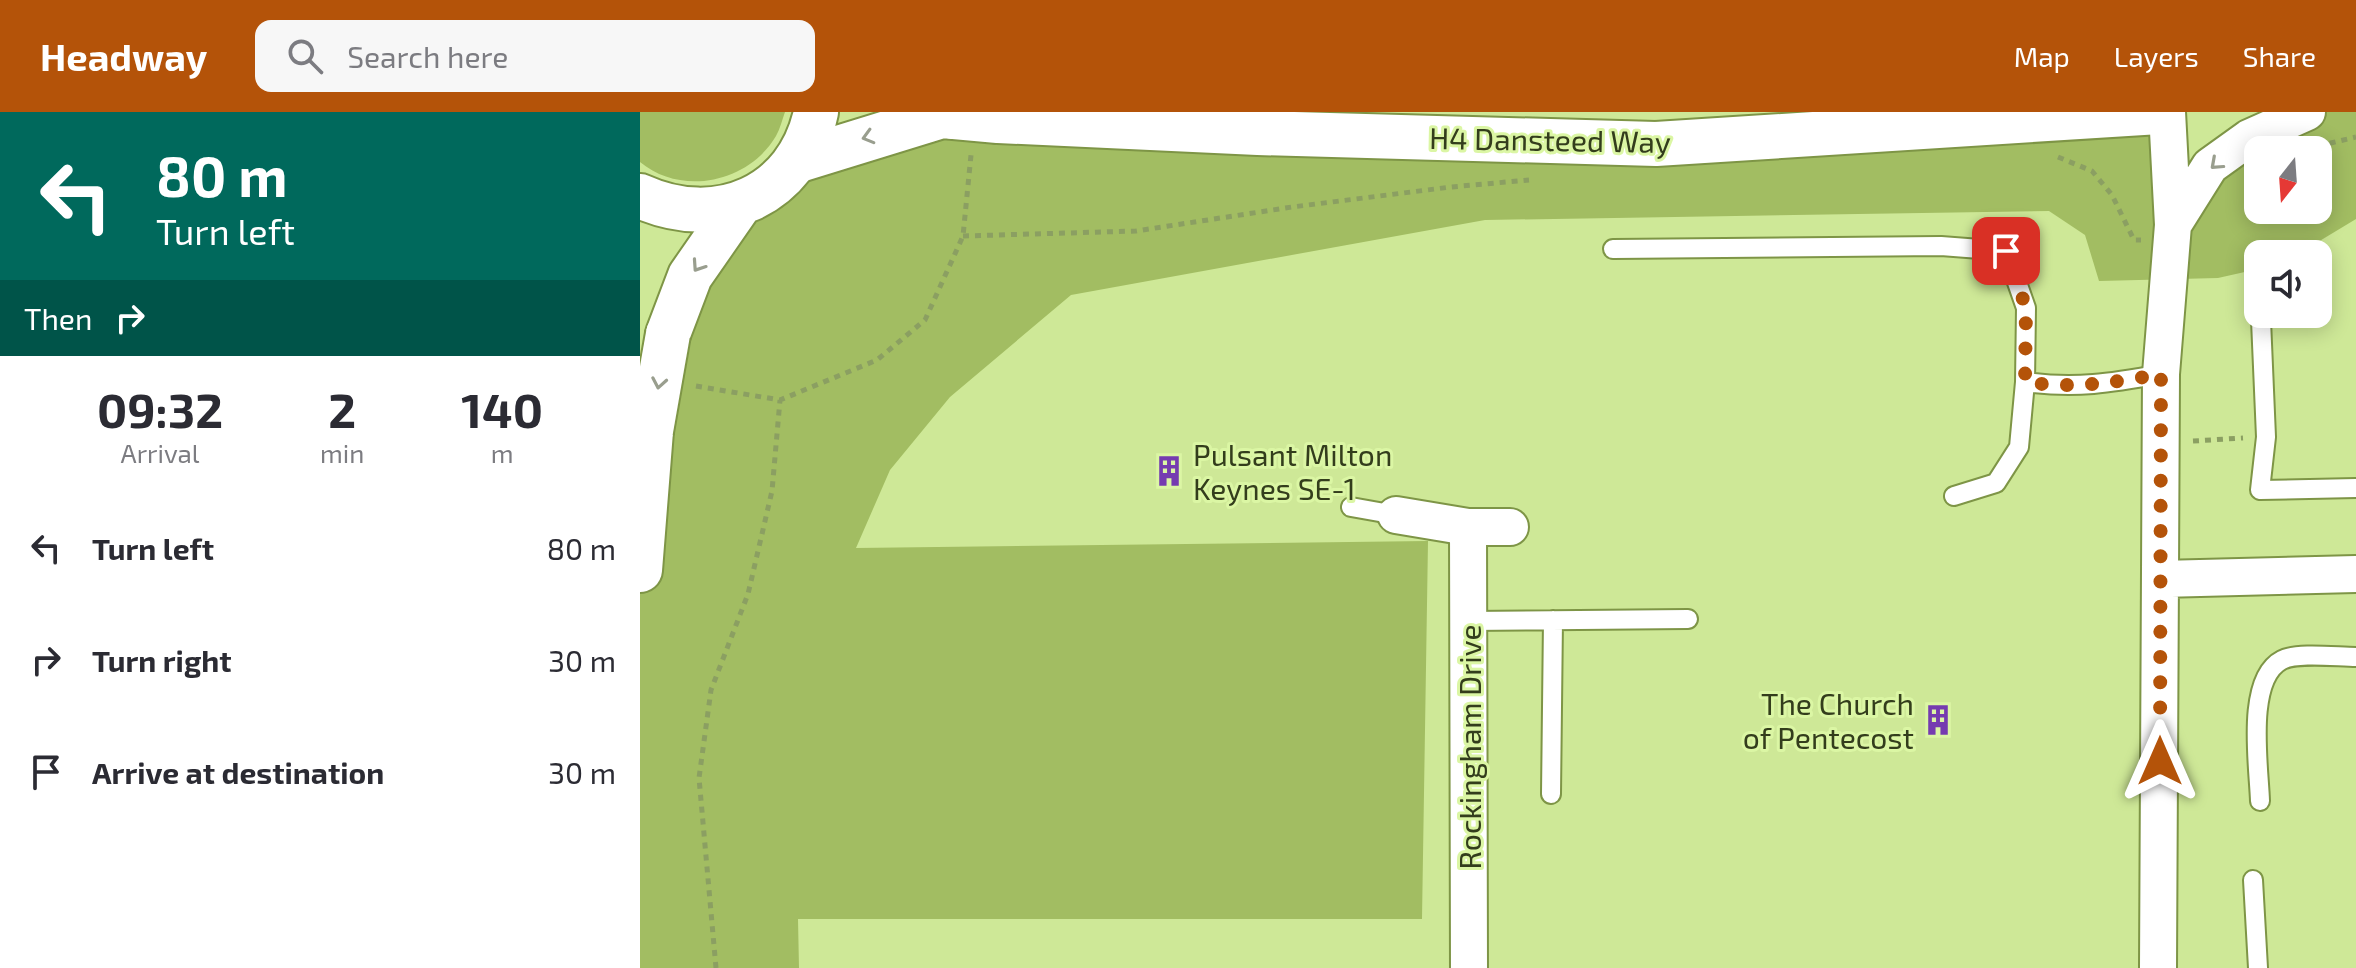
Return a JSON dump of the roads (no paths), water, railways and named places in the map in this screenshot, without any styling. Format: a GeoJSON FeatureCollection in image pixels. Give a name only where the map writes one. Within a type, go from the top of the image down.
{"type":"FeatureCollection","features":[{"type":"Feature","properties":{"kind":"street"},"geometry":{"type":"LineString","coordinates":[[640,196],[666,208],[703,211],[740,204],[780,179],[796,161],[812,132],[816,112]]}},
{"type":"Feature","properties":{"kind":"street","name":"H4 Dansteed Way"},"geometry":{"type":"LineString","coordinates":[[796,161],[856,141],[960,122],[1656,144],[2159,112]]}},
{"type":"Feature","properties":{"kind":"street"},"geometry":{"type":"LineString","coordinates":[[2158,968],[2161,374],[2172,232],[2167,112]]}},
{"type":"Feature","properties":{"kind":"street"},"geometry":{"type":"LineString","coordinates":[[2172,232],[2210,166],[2249,138],[2310,129]]}},
{"type":"Feature","properties":{"kind":"street"},"geometry":{"type":"LineString","coordinates":[[640,570],[651,431],[668,334],[690,276],[740,204]]}},
{"type":"Feature","properties":{"kind":"street"},"geometry":{"type":"LineString","coordinates":[[1396,515],[1468,527],[1510,527]]}},
{"type":"Feature","properties":{"kind":"street","name":"Rockingham Drive"},"geometry":{"type":"LineString","coordinates":[[1468,527],[1469,968]]}},
{"type":"Feature","properties":{"kind":"street"},"geometry":{"type":"LineString","coordinates":[[2161,579],[2356,574]]}},
{"type":"Feature","properties":{"kind":"lane"},"geometry":{"type":"LineString","coordinates":[[1613,249],[1941,246],[2006,251],[2026,308],[2025,382],[2019,447],[1996,483],[1954,496]]}},
{"type":"Feature","properties":{"kind":"lane"},"geometry":{"type":"LineString","coordinates":[[2261,328],[2266,437],[2260,490],[2356,488]]}},
{"type":"Feature","properties":{"kind":"lane"},"geometry":{"type":"LineString","coordinates":[[2025,382],[2096,386],[2161,374]]}},
{"type":"Feature","properties":{"kind":"lane"},"geometry":{"type":"LineString","coordinates":[[1351,507],[1396,515]]}},
{"type":"Feature","properties":{"kind":"lane"},"geometry":{"type":"LineString","coordinates":[[1469,621],[1688,619]]}},
{"type":"Feature","properties":{"kind":"lane"},"geometry":{"type":"LineString","coordinates":[[1551,794],[1553,620]]}},
{"type":"Feature","properties":{"kind":"lane"},"geometry":{"type":"LineString","coordinates":[[2260,801],[2257,713],[2260,692],[2267,675],[2279,661],[2291,657],[2356,657]]}},
{"type":"Feature","properties":{"kind":"lane"},"geometry":{"type":"LineString","coordinates":[[2253,880],[2258,968]]}},
{"type":"Feature","properties":{"kind":"place","name":"Pulsant Milton Keynes SE-1"},"geometry":{"type":"Point","coordinates":[1169,471]}},
{"type":"Feature","properties":{"kind":"place","name":"The Church of Pentecost"},"geometry":{"type":"Point","coordinates":[1938,720]}}]}
